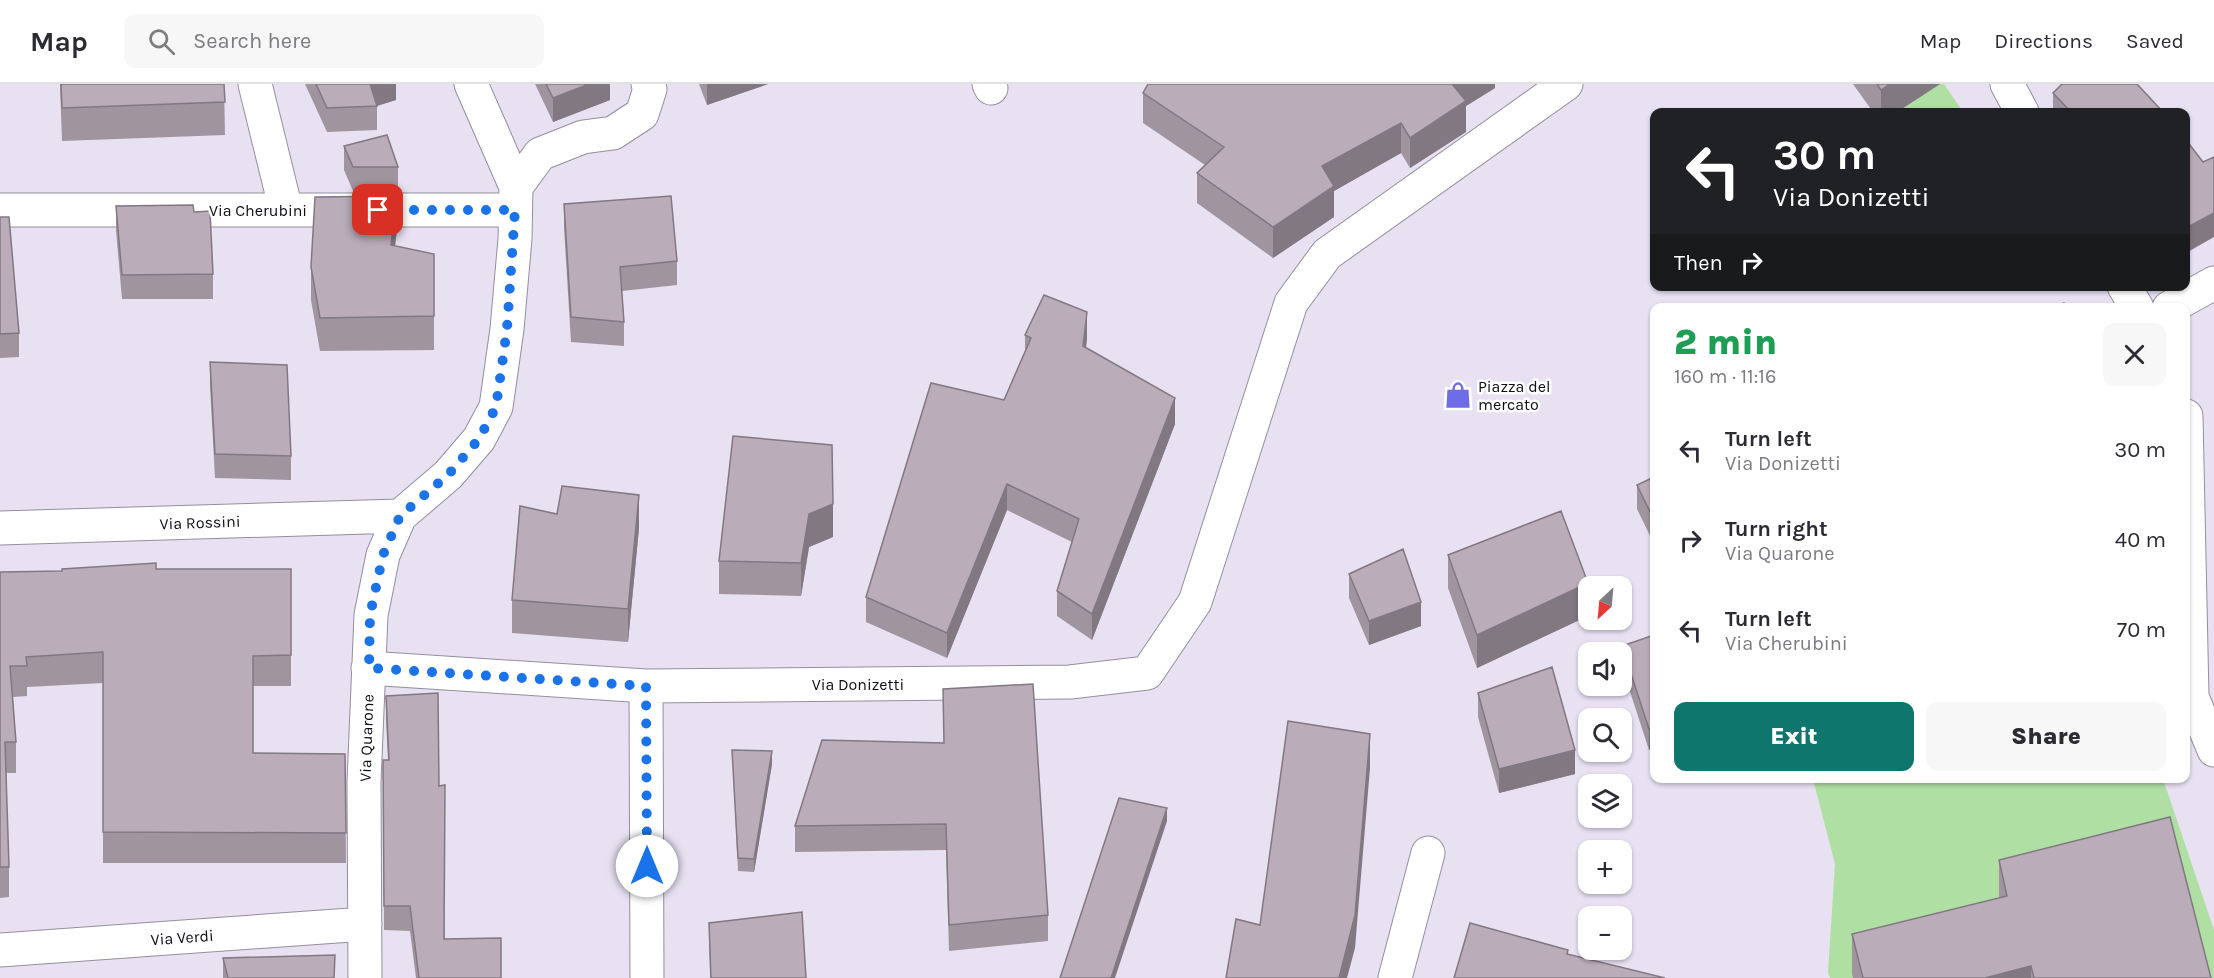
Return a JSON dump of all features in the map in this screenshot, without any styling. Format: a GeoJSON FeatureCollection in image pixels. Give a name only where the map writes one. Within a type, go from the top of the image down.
{"type":"FeatureCollection","features":[{"type":"Feature","properties":{"kind":"street"},"geometry":{"type":"LineString","coordinates":[[255,84],[286,210]]}},
{"type":"Feature","properties":{"kind":"street","name":"Via Quarone"},"geometry":{"type":"LineString","coordinates":[[365,978],[364,783],[370,615],[383,555],[400,516],[448,475],[479,439],[496,407],[507,329],[516,198],[471,84]]}},
{"type":"Feature","properties":{"kind":"street"},"geometry":{"type":"LineString","coordinates":[[516,198],[540,154],[583,137],[613,133],[642,114],[650,89],[648,84]]}},
{"type":"Feature","properties":{"kind":"street","name":"Via Donizetti"},"geometry":{"type":"LineString","coordinates":[[369,668],[646,686],[1070,682],[1147,673],[1195,602],[1291,303],[1327,254],[1566,84]]}},
{"type":"Feature","properties":{"kind":"street"},"geometry":{"type":"LineString","coordinates":[[2007,84],[2020,108]]}},
{"type":"Feature","properties":{"kind":"street","name":"Via Cherubini"},"geometry":{"type":"LineString","coordinates":[[0,210],[286,210],[516,198]]}},
{"type":"Feature","properties":{"kind":"street"},"geometry":{"type":"LineString","coordinates":[[2178,303],[2214,284]]}},
{"type":"Feature","properties":{"kind":"street","name":"Via Rossini"},"geometry":{"type":"LineString","coordinates":[[0,528],[400,516]]}},
{"type":"Feature","properties":{"kind":"street"},"geometry":{"type":"LineString","coordinates":[[2190,610],[2192,697],[2214,750]]}},
{"type":"Feature","properties":{"kind":"street"},"geometry":{"type":"LineString","coordinates":[[646,686],[647,978]]}},
{"type":"Feature","properties":{"kind":"street"},"geometry":{"type":"LineString","coordinates":[[1395,978],[1428,853]]}},
{"type":"Feature","properties":{"kind":"street","name":"Via Verdi"},"geometry":{"type":"LineString","coordinates":[[0,950],[365,924]]}},
{"type":"Feature","properties":{"kind":"green space"},"geometry":{"type":"Polygon","coordinates":[[[1853,84],[1944,84],[1960,108],[1871,108],[1853,84]]]}},
{"type":"Feature","properties":{"kind":"green space"},"geometry":{"type":"Polygon","coordinates":[[[1814,783],[2164,783],[2214,930],[2214,978],[1830,978],[1828,973],[1835,864],[1814,783]]]}},
{"type":"Feature","properties":{"kind":"building"},"geometry":{"type":"Polygon","coordinates":[[[61,84],[224,84],[225,102],[62,108],[61,84]]]}},
{"type":"Feature","properties":{"kind":"building"},"geometry":{"type":"Polygon","coordinates":[[[316,84],[370,84],[377,106],[327,108],[316,84]]]}},
{"type":"Feature","properties":{"kind":"building"},"geometry":{"type":"Polygon","coordinates":[[[546,84],[589,84],[553,98],[546,84]]]}},
{"type":"Feature","properties":{"kind":"building"},"geometry":{"type":"Polygon","coordinates":[[[1148,84],[1452,84],[1466,101],[1410,138],[1401,123],[1322,166],[1334,186],[1273,227],[1197,173],[1224,147],[1143,93],[1148,84]]]}},
{"type":"Feature","properties":{"kind":"building"},"geometry":{"type":"Polygon","coordinates":[[[1877,84],[1890,84],[1881,90],[1877,84]]]}},
{"type":"Feature","properties":{"kind":"building"},"geometry":{"type":"Polygon","coordinates":[[[2062,84],[2137,84],[2159,108],[2067,108],[2053,93],[2062,84]]]}},
{"type":"Feature","properties":{"kind":"building"},"geometry":{"type":"Polygon","coordinates":[[[387,135],[398,167],[353,167],[344,146],[387,135]]]}},
{"type":"Feature","properties":{"kind":"building"},"geometry":{"type":"Polygon","coordinates":[[[2190,145],[2203,162],[2214,157],[2214,213],[2190,226],[2190,145]]]}},
{"type":"Feature","properties":{"kind":"building"},"geometry":{"type":"Polygon","coordinates":[[[397,196],[391,245],[434,254],[434,316],[320,318],[311,267],[315,197],[397,196]]]}},
{"type":"Feature","properties":{"kind":"building"},"geometry":{"type":"Polygon","coordinates":[[[671,196],[677,261],[620,267],[624,322],[571,317],[564,204],[671,196]]]}},
{"type":"Feature","properties":{"kind":"building"},"geometry":{"type":"Polygon","coordinates":[[[193,205],[194,212],[210,211],[213,274],[122,275],[116,206],[193,205]]]}},
{"type":"Feature","properties":{"kind":"building"},"geometry":{"type":"Polygon","coordinates":[[[0,217],[9,217],[19,333],[0,334],[0,217]]]}},
{"type":"Feature","properties":{"kind":"building"},"geometry":{"type":"Polygon","coordinates":[[[1044,295],[1087,312],[1083,346],[1175,398],[1092,614],[1057,591],[1079,519],[1007,484],[947,633],[866,597],[931,383],[1004,400],[1031,338],[1025,335],[1044,295]]]}},
{"type":"Feature","properties":{"kind":"building"},"geometry":{"type":"Polygon","coordinates":[[[210,362],[287,365],[291,456],[215,454],[210,362]]]}},
{"type":"Feature","properties":{"kind":"building"},"geometry":{"type":"Polygon","coordinates":[[[733,436],[832,445],[833,504],[809,514],[801,563],[719,561],[733,436]]]}},
{"type":"Feature","properties":{"kind":"building"},"geometry":{"type":"Polygon","coordinates":[[[1650,479],[1650,512],[1637,485],[1650,479]]]}},
{"type":"Feature","properties":{"kind":"building"},"geometry":{"type":"Polygon","coordinates":[[[562,486],[639,495],[628,609],[512,600],[520,506],[557,514],[562,486]]]}},
{"type":"Feature","properties":{"kind":"building"},"geometry":{"type":"Polygon","coordinates":[[[1561,511],[1585,576],[1578,576],[1578,588],[1477,635],[1448,555],[1561,511]]]}},
{"type":"Feature","properties":{"kind":"building"},"geometry":{"type":"Polygon","coordinates":[[[1403,549],[1421,602],[1369,621],[1349,574],[1403,549]]]}},
{"type":"Feature","properties":{"kind":"building"},"geometry":{"type":"Polygon","coordinates":[[[156,563],[156,569],[291,569],[291,655],[253,656],[253,753],[345,754],[346,833],[103,832],[103,652],[26,657],[27,666],[10,666],[16,742],[5,742],[9,867],[0,867],[0,572],[62,571],[62,569],[156,563]]]}},
{"type":"Feature","properties":{"kind":"building"},"geometry":{"type":"Polygon","coordinates":[[[1650,636],[1650,729],[1632,677],[1632,643],[1650,636]]]}},
{"type":"Feature","properties":{"kind":"building"},"geometry":{"type":"Polygon","coordinates":[[[1552,667],[1575,750],[1499,769],[1478,693],[1552,667]]]}},
{"type":"Feature","properties":{"kind":"building"},"geometry":{"type":"Polygon","coordinates":[[[1033,684],[1048,915],[949,925],[946,824],[795,826],[822,740],[944,743],[943,689],[1033,684]]]}},
{"type":"Feature","properties":{"kind":"building"},"geometry":{"type":"Polygon","coordinates":[[[438,693],[439,786],[445,785],[444,939],[501,938],[501,978],[419,978],[410,906],[384,906],[383,760],[389,760],[386,696],[438,693]]]}},
{"type":"Feature","properties":{"kind":"building"},"geometry":{"type":"Polygon","coordinates":[[[1288,721],[1370,734],[1355,915],[1339,978],[1226,978],[1236,919],[1260,925],[1288,721]]]}},
{"type":"Feature","properties":{"kind":"building"},"geometry":{"type":"Polygon","coordinates":[[[732,750],[772,751],[754,859],[738,858],[732,750]]]}},
{"type":"Feature","properties":{"kind":"building"},"geometry":{"type":"Polygon","coordinates":[[[1119,798],[1167,808],[1111,978],[1060,978],[1119,798]]]}},
{"type":"Feature","properties":{"kind":"building"},"geometry":{"type":"Polygon","coordinates":[[[2170,817],[2211,978],[2034,978],[2031,966],[1985,978],[1863,978],[1852,934],[2007,896],[1999,860],[2170,817]]]}},
{"type":"Feature","properties":{"kind":"building"},"geometry":{"type":"Polygon","coordinates":[[[802,912],[806,978],[711,978],[709,923],[802,912]]]}},
{"type":"Feature","properties":{"kind":"building"},"geometry":{"type":"Polygon","coordinates":[[[1470,923],[1568,950],[1567,954],[1578,957],[1578,960],[1592,960],[1665,978],[1454,978],[1470,923]]]}},
{"type":"Feature","properties":{"kind":"building"},"geometry":{"type":"Polygon","coordinates":[[[335,955],[334,978],[228,978],[223,958],[335,955]]]}},
{"type":"Feature","properties":{"kind":"place","name":"Piazza del mercato"},"geometry":{"type":"Point","coordinates":[1458,395]}},
{"type":"Feature","properties":{"kind":"route"},"geometry":{"type":"LineString","coordinates":[[378,210],[515,210],[507,329],[496,407],[479,439],[448,475],[400,516],[383,555],[370,615],[369,668],[646,686],[647,866]]}}]}
